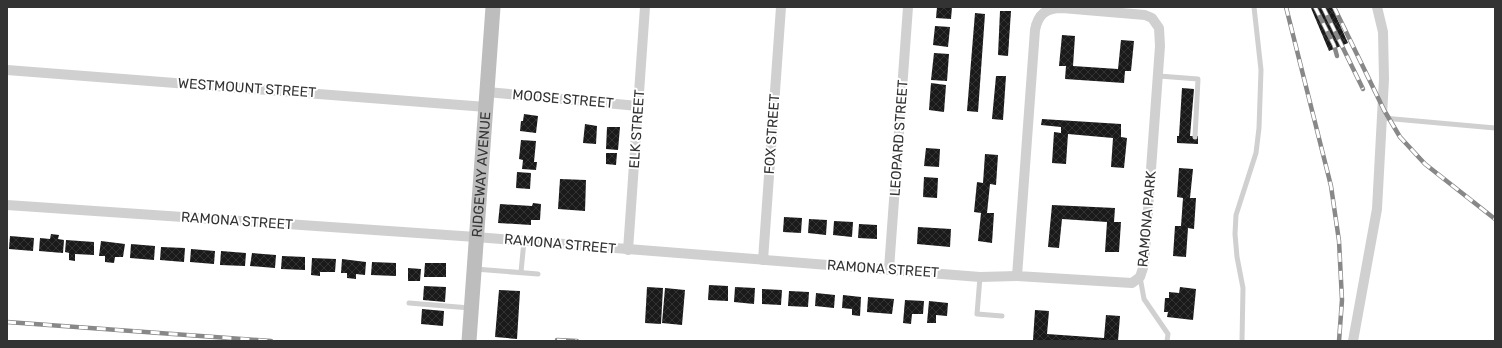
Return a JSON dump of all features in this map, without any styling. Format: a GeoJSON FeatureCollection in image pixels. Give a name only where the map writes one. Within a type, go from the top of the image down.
{"type":"FeatureCollection","features":[{"type":"Feature","properties":{"kind":"street","name":"RIDGEWAY AVENUE"},"geometry":{"type":"LineString","coordinates":[[469,341],[494,7]]}},
{"type":"Feature","properties":{"kind":"street","name":"ELK STREET"},"geometry":{"type":"LineString","coordinates":[[628,250],[646,7]]}},
{"type":"Feature","properties":{"kind":"street","name":"FOX STREET"},"geometry":{"type":"LineString","coordinates":[[763,260],[781,7]]}},
{"type":"Feature","properties":{"kind":"street","name":"LEOPARD STREET"},"geometry":{"type":"LineString","coordinates":[[889,269],[908,7]]}},
{"type":"Feature","properties":{"kind":"street"},"geometry":{"type":"LineString","coordinates":[[1353,341],[1377,209],[1383,118],[1383,32],[1377,7]]}},
{"type":"Feature","properties":{"kind":"street","name":"RAMONA PARK"},"geometry":{"type":"LineString","coordinates":[[1062,8],[1146,15],[1152,18],[1159,28],[1159,76],[1144,265],[1140,277],[1127,284],[1017,276],[1035,30],[1039,18],[1048,10],[1062,8]]}},
{"type":"Feature","properties":{"kind":"street","name":"WESTMOUNT STREET"},"geometry":{"type":"LineString","coordinates":[[7,70],[487,99]]}},
{"type":"Feature","properties":{"kind":"street","name":"MOOSE STREET"},"geometry":{"type":"LineString","coordinates":[[487,99],[638,106]]}},
{"type":"Feature","properties":{"kind":"street","name":"RAMONA STREET"},"geometry":{"type":"LineString","coordinates":[[7,205],[476,237],[980,277],[1017,276]]}},
{"type":"Feature","properties":{"kind":"lane"},"geometry":{"type":"LineString","coordinates":[[1242,341],[1243,288],[1237,257],[1235,228],[1236,214],[1256,153],[1259,128],[1262,70],[1254,7]]}},
{"type":"Feature","properties":{"kind":"lane"},"geometry":{"type":"LineString","coordinates":[[1159,76],[1198,79],[1195,137]]}},
{"type":"Feature","properties":{"kind":"lane"},"geometry":{"type":"LineString","coordinates":[[1383,118],[1495,128]]}},
{"type":"Feature","properties":{"kind":"lane"},"geometry":{"type":"LineString","coordinates":[[521,272],[524,241]]}},
{"type":"Feature","properties":{"kind":"lane"},"geometry":{"type":"LineString","coordinates":[[474,269],[538,274]]}},
{"type":"Feature","properties":{"kind":"lane"},"geometry":{"type":"LineString","coordinates":[[980,277],[977,314],[1002,316]]}},
{"type":"Feature","properties":{"kind":"lane"},"geometry":{"type":"LineString","coordinates":[[1140,277],[1144,299],[1168,334],[1167,341]]}},
{"type":"Feature","properties":{"kind":"lane"},"geometry":{"type":"LineString","coordinates":[[409,303],[471,308]]}},
{"type":"Feature","properties":{"kind":"building"},"geometry":{"type":"Polygon","coordinates":[[[937,7],[952,7],[951,19],[936,18],[937,7]]]}},
{"type":"Feature","properties":{"kind":"building"},"geometry":{"type":"Polygon","coordinates":[[[1332,7],[1348,43],[1329,51],[1311,8],[1332,7]]]}},
{"type":"Feature","properties":{"kind":"building"},"geometry":{"type":"Polygon","coordinates":[[[1000,11],[1011,11],[1008,56],[998,55],[1000,11]]]}},
{"type":"Feature","properties":{"kind":"building"},"geometry":{"type":"Polygon","coordinates":[[[975,13],[985,14],[978,112],[967,111],[975,13]]]}},
{"type":"Feature","properties":{"kind":"building"},"geometry":{"type":"Polygon","coordinates":[[[935,26],[950,27],[948,47],[933,45],[935,26]]]}},
{"type":"Feature","properties":{"kind":"building"},"geometry":{"type":"Polygon","coordinates":[[[1062,35],[1075,36],[1073,66],[1118,69],[1121,40],[1134,41],[1131,71],[1125,71],[1124,83],[1065,79],[1066,66],[1059,66],[1062,35]]]}},
{"type":"Feature","properties":{"kind":"building"},"geometry":{"type":"Polygon","coordinates":[[[934,53],[949,54],[947,81],[931,80],[934,53]]]}},
{"type":"Feature","properties":{"kind":"building"},"geometry":{"type":"Polygon","coordinates":[[[996,76],[1006,76],[1003,120],[992,119],[996,76]]]}},
{"type":"Feature","properties":{"kind":"building"},"geometry":{"type":"Polygon","coordinates":[[[931,83],[946,85],[944,112],[929,110],[931,83]]]}},
{"type":"Feature","properties":{"kind":"building"},"geometry":{"type":"Polygon","coordinates":[[[1182,88],[1194,89],[1190,136],[1198,136],[1198,144],[1177,143],[1177,136],[1179,136],[1182,88]]]}},
{"type":"Feature","properties":{"kind":"building"},"geometry":{"type":"Polygon","coordinates":[[[524,114],[538,116],[536,133],[520,131],[521,121],[523,121],[524,114]]]}},
{"type":"Feature","properties":{"kind":"building"},"geometry":{"type":"Polygon","coordinates":[[[1042,119],[1121,124],[1121,137],[1127,138],[1124,168],[1111,167],[1113,138],[1068,134],[1066,164],[1052,163],[1054,132],[1061,133],[1061,127],[1041,125],[1042,119]]]}},
{"type":"Feature","properties":{"kind":"building"},"geometry":{"type":"Polygon","coordinates":[[[585,124],[597,126],[596,144],[583,143],[585,124]]]}},
{"type":"Feature","properties":{"kind":"building"},"geometry":{"type":"Polygon","coordinates":[[[607,127],[620,127],[618,150],[606,149],[607,127]]]}},
{"type":"Feature","properties":{"kind":"building"},"geometry":{"type":"Polygon","coordinates":[[[521,140],[536,141],[534,162],[537,162],[536,170],[522,169],[523,160],[519,159],[521,140]]]}},
{"type":"Feature","properties":{"kind":"building"},"geometry":{"type":"Polygon","coordinates":[[[926,148],[940,149],[939,167],[924,166],[926,148]]]}},
{"type":"Feature","properties":{"kind":"building"},"geometry":{"type":"Polygon","coordinates":[[[606,153],[617,153],[616,165],[606,164],[606,153]]]}},
{"type":"Feature","properties":{"kind":"building"},"geometry":{"type":"Polygon","coordinates":[[[985,154],[998,155],[996,185],[990,184],[987,213],[994,213],[992,243],[978,241],[981,213],[974,212],[977,182],[983,183],[985,154]]]}},
{"type":"Feature","properties":{"kind":"building"},"geometry":{"type":"Polygon","coordinates":[[[1179,168],[1193,169],[1190,198],[1196,198],[1194,229],[1188,228],[1186,257],[1173,256],[1175,226],[1181,226],[1183,198],[1177,197],[1179,168]]]}},
{"type":"Feature","properties":{"kind":"building"},"geometry":{"type":"Polygon","coordinates":[[[517,172],[531,173],[530,189],[516,188],[517,172]]]}},
{"type":"Feature","properties":{"kind":"building"},"geometry":{"type":"Polygon","coordinates":[[[924,177],[938,178],[937,198],[923,197],[924,177]]]}},
{"type":"Feature","properties":{"kind":"building"},"geometry":{"type":"Polygon","coordinates":[[[560,179],[586,180],[585,211],[558,209],[560,179]]]}},
{"type":"Feature","properties":{"kind":"building"},"geometry":{"type":"Polygon","coordinates":[[[533,203],[541,204],[540,220],[531,220],[531,225],[498,223],[500,204],[532,206],[533,203]]]}},
{"type":"Feature","properties":{"kind":"building"},"geometry":{"type":"Polygon","coordinates":[[[1052,205],[1115,208],[1114,222],[1121,222],[1119,252],[1105,252],[1107,222],[1062,219],[1059,248],[1048,247],[1052,205]]]}},
{"type":"Feature","properties":{"kind":"building"},"geometry":{"type":"Polygon","coordinates":[[[784,217],[802,218],[801,233],[783,232],[784,217]]]}},
{"type":"Feature","properties":{"kind":"building"},"geometry":{"type":"Polygon","coordinates":[[[809,219],[827,220],[826,235],[808,233],[809,219]]]}},
{"type":"Feature","properties":{"kind":"building"},"geometry":{"type":"Polygon","coordinates":[[[834,221],[853,222],[852,237],[833,235],[834,221]]]}},
{"type":"Feature","properties":{"kind":"building"},"geometry":{"type":"Polygon","coordinates":[[[859,224],[877,225],[877,239],[858,238],[859,224]]]}},
{"type":"Feature","properties":{"kind":"building"},"geometry":{"type":"Polygon","coordinates":[[[918,227],[951,229],[950,247],[917,244],[918,227]]]}},
{"type":"Feature","properties":{"kind":"building"},"geometry":{"type":"Polygon","coordinates":[[[51,234],[59,235],[58,239],[64,240],[63,253],[39,251],[40,238],[50,239],[51,234]]]}},
{"type":"Feature","properties":{"kind":"building"},"geometry":{"type":"Polygon","coordinates":[[[10,236],[34,238],[33,251],[9,249],[10,236]]]}},
{"type":"Feature","properties":{"kind":"building"},"geometry":{"type":"Polygon","coordinates":[[[66,240],[94,242],[94,255],[75,254],[75,261],[69,260],[69,253],[65,252],[66,240]]]}},
{"type":"Feature","properties":{"kind":"building"},"geometry":{"type":"Polygon","coordinates":[[[101,241],[125,244],[123,257],[115,257],[114,263],[105,262],[105,256],[99,256],[101,241]]]}},
{"type":"Feature","properties":{"kind":"building"},"geometry":{"type":"Polygon","coordinates":[[[131,244],[155,246],[154,260],[130,258],[131,244]]]}},
{"type":"Feature","properties":{"kind":"building"},"geometry":{"type":"Polygon","coordinates":[[[161,247],[185,248],[184,262],[160,260],[161,247]]]}},
{"type":"Feature","properties":{"kind":"building"},"geometry":{"type":"Polygon","coordinates":[[[191,249],[215,251],[214,264],[190,262],[191,249]]]}},
{"type":"Feature","properties":{"kind":"building"},"geometry":{"type":"Polygon","coordinates":[[[221,251],[246,253],[245,266],[220,265],[221,251]]]}},
{"type":"Feature","properties":{"kind":"building"},"geometry":{"type":"Polygon","coordinates":[[[252,253],[276,255],[275,268],[250,266],[252,253]]]}},
{"type":"Feature","properties":{"kind":"building"},"geometry":{"type":"Polygon","coordinates":[[[282,256],[305,257],[305,270],[281,269],[282,256]]]}},
{"type":"Feature","properties":{"kind":"building"},"geometry":{"type":"Polygon","coordinates":[[[312,258],[336,259],[335,272],[320,272],[320,276],[311,275],[312,258]]]}},
{"type":"Feature","properties":{"kind":"building"},"geometry":{"type":"Polygon","coordinates":[[[342,259],[366,262],[365,275],[356,274],[356,279],[347,278],[347,273],[341,273],[342,259]]]}},
{"type":"Feature","properties":{"kind":"building"},"geometry":{"type":"Polygon","coordinates":[[[372,262],[396,263],[396,276],[371,275],[372,262]]]}},
{"type":"Feature","properties":{"kind":"building"},"geometry":{"type":"Polygon","coordinates":[[[425,263],[446,263],[446,277],[424,277],[425,263]]]}},
{"type":"Feature","properties":{"kind":"building"},"geometry":{"type":"Polygon","coordinates":[[[408,268],[421,269],[420,281],[408,281],[408,268]]]}},
{"type":"Feature","properties":{"kind":"building"},"geometry":{"type":"Polygon","coordinates":[[[709,285],[728,286],[728,301],[708,300],[709,285]]]}},
{"type":"Feature","properties":{"kind":"building"},"geometry":{"type":"Polygon","coordinates":[[[424,286],[446,287],[445,302],[423,300],[424,286]]]}},
{"type":"Feature","properties":{"kind":"building"},"geometry":{"type":"Polygon","coordinates":[[[647,287],[663,288],[661,324],[645,323],[647,287]]]}},
{"type":"Feature","properties":{"kind":"building"},"geometry":{"type":"Polygon","coordinates":[[[735,287],[755,288],[754,304],[734,302],[735,287]]]}},
{"type":"Feature","properties":{"kind":"building"},"geometry":{"type":"Polygon","coordinates":[[[1180,287],[1196,289],[1193,320],[1167,317],[1168,312],[1164,312],[1165,298],[1169,298],[1169,292],[1179,293],[1180,287]]]}},
{"type":"Feature","properties":{"kind":"building"},"geometry":{"type":"Polygon","coordinates":[[[665,288],[685,290],[682,325],[662,323],[665,288]]]}},
{"type":"Feature","properties":{"kind":"building"},"geometry":{"type":"Polygon","coordinates":[[[762,289],[782,290],[781,305],[762,304],[762,289]]]}},
{"type":"Feature","properties":{"kind":"building"},"geometry":{"type":"Polygon","coordinates":[[[499,290],[520,291],[517,339],[495,337],[499,290]]]}},
{"type":"Feature","properties":{"kind":"building"},"geometry":{"type":"Polygon","coordinates":[[[789,291],[809,292],[808,307],[788,306],[789,291]]]}},
{"type":"Feature","properties":{"kind":"building"},"geometry":{"type":"Polygon","coordinates":[[[816,293],[835,295],[834,308],[815,306],[816,293]]]}},
{"type":"Feature","properties":{"kind":"building"},"geometry":{"type":"Polygon","coordinates":[[[843,295],[861,297],[860,316],[852,315],[852,309],[842,308],[843,295]]]}},
{"type":"Feature","properties":{"kind":"building"},"geometry":{"type":"Polygon","coordinates":[[[868,297],[894,299],[892,314],[867,312],[868,297]]]}},
{"type":"Feature","properties":{"kind":"building"},"geometry":{"type":"Polygon","coordinates":[[[905,300],[924,301],[923,314],[912,314],[911,324],[903,323],[905,300]]]}},
{"type":"Feature","properties":{"kind":"building"},"geometry":{"type":"Polygon","coordinates":[[[929,301],[948,303],[947,316],[936,315],[936,323],[927,323],[929,301]]]}},
{"type":"Feature","properties":{"kind":"building"},"geometry":{"type":"Polygon","coordinates":[[[422,309],[444,311],[443,326],[421,324],[422,309]]]}},
{"type":"Feature","properties":{"kind":"building"},"geometry":{"type":"Polygon","coordinates":[[[1035,310],[1049,311],[1047,334],[1104,338],[1106,315],[1120,316],[1118,341],[1033,340],[1035,310]]]}},
{"type":"Feature","properties":{"kind":"railway"},"geometry":{"type":"LineString","coordinates":[[1286,7],[1331,186],[1339,241],[1342,300],[1339,341]]}},
{"type":"Feature","properties":{"kind":"railway"},"geometry":{"type":"LineString","coordinates":[[1315,7],[1334,45],[1337,56]]}},
{"type":"Feature","properties":{"kind":"railway"},"geometry":{"type":"LineString","coordinates":[[1323,7],[1363,89]]}},
{"type":"Feature","properties":{"kind":"railway"},"geometry":{"type":"LineString","coordinates":[[1334,7],[1384,110],[1400,137],[1425,164],[1495,219]]}},
{"type":"Feature","properties":{"kind":"railway"},"geometry":{"type":"LineString","coordinates":[[7,322],[271,341]]}},
{"type":"Feature","properties":{"kind":"railway"},"geometry":{"type":"LineString","coordinates":[[557,340],[577,341]]}}]}
